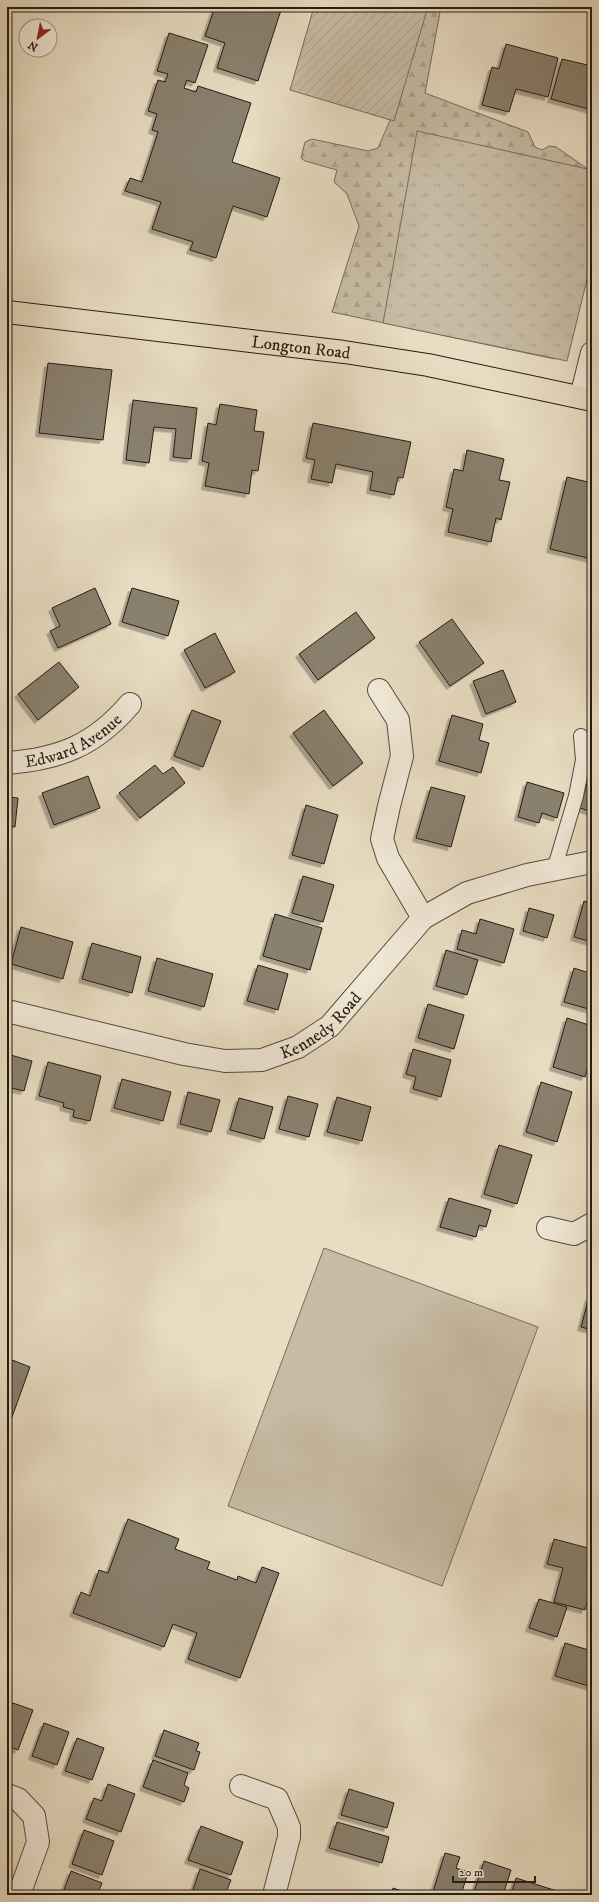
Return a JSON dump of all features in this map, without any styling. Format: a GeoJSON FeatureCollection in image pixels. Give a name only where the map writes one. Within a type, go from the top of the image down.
{"type":"FeatureCollection","features":[{"type":"Feature","properties":{"kind":"main road","name":"Longton Road"},"geometry":{"type":"LineString","coordinates":[[7,312],[344,352],[428,365],[586,398]]}},
{"type":"Feature","properties":{"kind":"street"},"geometry":{"type":"LineString","coordinates":[[586,398],[592,353]]}},
{"type":"Feature","properties":{"kind":"street"},"geometry":{"type":"LineString","coordinates":[[378,690],[398,720],[402,756],[382,839],[388,858],[423,918]]}},
{"type":"Feature","properties":{"kind":"street","name":"Edward Avenue"},"geometry":{"type":"LineString","coordinates":[[7,763],[37,760],[61,753],[86,742],[115,722],[130,704]]}},
{"type":"Feature","properties":{"kind":"street","name":"Kennedy Road"},"geometry":{"type":"LineString","coordinates":[[7,1011],[184,1054],[225,1061],[262,1060],[298,1047],[330,1026],[423,918],[467,893],[527,875],[592,862]]}},
{"type":"Feature","properties":{"kind":"street"},"geometry":{"type":"LineString","coordinates":[[548,1228],[574,1234],[592,1224]]}},
{"type":"Feature","properties":{"kind":"street"},"geometry":{"type":"LineString","coordinates":[[241,1786],[276,1799],[289,1827],[289,1837],[274,1895]]}},
{"type":"Feature","properties":{"kind":"street"},"geometry":{"type":"LineString","coordinates":[[7,1795],[18,1799],[34,1816],[38,1842],[19,1895]]}},
{"type":"Feature","properties":{"kind":"lane"},"geometry":{"type":"LineString","coordinates":[[554,870],[576,796],[583,760],[581,736]]}},
{"type":"Feature","properties":{"kind":"green space"},"geometry":{"type":"Polygon","coordinates":[[[314,7],[418,7],[427,10],[394,121],[290,90],[314,7]]]}},
{"type":"Feature","properties":{"kind":"green space"},"geometry":{"type":"Polygon","coordinates":[[[423,7],[441,7],[425,93],[528,132],[535,147],[542,150],[549,146],[556,147],[592,172],[592,209],[555,359],[332,312],[359,226],[347,194],[334,182],[337,170],[305,161],[301,158],[305,142],[312,139],[368,151],[378,148],[397,104],[423,7]]]}},
{"type":"Feature","properties":{"kind":"green space"},"geometry":{"type":"Polygon","coordinates":[[[417,131],[592,170],[592,259],[567,361],[383,323],[417,131]]]}},
{"type":"Feature","properties":{"kind":"green space"},"geometry":{"type":"Polygon","coordinates":[[[324,1248],[538,1327],[442,1586],[228,1506],[324,1248]]]}},
{"type":"Feature","properties":{"kind":"building"},"geometry":{"type":"Polygon","coordinates":[[[215,7],[282,7],[258,81],[217,68],[225,43],[205,36],[215,7]]]}},
{"type":"Feature","properties":{"kind":"building"},"geometry":{"type":"Polygon","coordinates":[[[169,33],[208,45],[195,83],[187,80],[184,88],[196,92],[198,86],[251,103],[232,162],[280,178],[267,217],[233,206],[216,258],[190,250],[193,242],[152,229],[161,202],[125,191],[130,178],[142,182],[158,132],[152,130],[157,114],[148,111],[158,80],[165,82],[168,74],[157,71],[169,33]]]}},
{"type":"Feature","properties":{"kind":"building"},"geometry":{"type":"Polygon","coordinates":[[[506,44],[558,58],[548,97],[516,89],[509,112],[482,105],[492,67],[499,69],[506,44]]]}},
{"type":"Feature","properties":{"kind":"building"},"geometry":{"type":"Polygon","coordinates":[[[562,59],[592,66],[592,110],[551,99],[562,59]]]}},
{"type":"Feature","properties":{"kind":"building"},"geometry":{"type":"Polygon","coordinates":[[[48,363],[112,370],[103,440],[39,433],[48,363]]]}},
{"type":"Feature","properties":{"kind":"building"},"geometry":{"type":"Polygon","coordinates":[[[133,400],[197,408],[191,459],[173,457],[176,429],[154,427],[149,463],[126,460],[133,400]]]}},
{"type":"Feature","properties":{"kind":"building"},"geometry":{"type":"Polygon","coordinates":[[[220,404],[257,410],[254,431],[264,432],[258,471],[252,470],[249,494],[205,486],[209,463],[202,461],[208,423],[216,425],[220,404]]]}},
{"type":"Feature","properties":{"kind":"building"},"geometry":{"type":"Polygon","coordinates":[[[313,423],[411,442],[403,478],[398,477],[394,495],[370,490],[373,472],[336,464],[332,483],[311,479],[315,460],[306,458],[313,423]]]}},
{"type":"Feature","properties":{"kind":"building"},"geometry":{"type":"Polygon","coordinates":[[[467,450],[504,459],[499,480],[510,482],[501,520],[496,518],[491,542],[448,532],[453,509],[446,507],[454,469],[463,471],[467,450]]]}},
{"type":"Feature","properties":{"kind":"building"},"geometry":{"type":"Polygon","coordinates":[[[567,477],[592,483],[592,559],[550,549],[567,477]]]}},
{"type":"Feature","properties":{"kind":"building"},"geometry":{"type":"Polygon","coordinates":[[[95,588],[111,624],[58,648],[50,631],[60,626],[52,608],[95,588]]]}},
{"type":"Feature","properties":{"kind":"building"},"geometry":{"type":"Polygon","coordinates":[[[132,588],[179,601],[168,636],[122,622],[132,588]]]}},
{"type":"Feature","properties":{"kind":"building"},"geometry":{"type":"Polygon","coordinates":[[[356,612],[375,638],[318,680],[299,654],[356,612]]]}},
{"type":"Feature","properties":{"kind":"building"},"geometry":{"type":"Polygon","coordinates":[[[452,619],[484,663],[450,686],[419,642],[452,619]]]}},
{"type":"Feature","properties":{"kind":"building"},"geometry":{"type":"Polygon","coordinates":[[[215,633],[235,672],[205,688],[184,650],[215,633]]]}},
{"type":"Feature","properties":{"kind":"building"},"geometry":{"type":"Polygon","coordinates":[[[59,662],[79,687],[38,720],[18,694],[59,662]]]}},
{"type":"Feature","properties":{"kind":"building"},"geometry":{"type":"Polygon","coordinates":[[[503,670],[516,702],[486,714],[473,681],[503,670]]]}},
{"type":"Feature","properties":{"kind":"building"},"geometry":{"type":"Polygon","coordinates":[[[192,710],[221,721],[203,767],[174,756],[192,710]]]}},
{"type":"Feature","properties":{"kind":"building"},"geometry":{"type":"Polygon","coordinates":[[[324,710],[363,763],[333,786],[293,733],[324,710]]]}},
{"type":"Feature","properties":{"kind":"building"},"geometry":{"type":"Polygon","coordinates":[[[452,715],[483,724],[479,740],[489,743],[481,773],[439,761],[452,715]]]}},
{"type":"Feature","properties":{"kind":"building"},"geometry":{"type":"Polygon","coordinates":[[[155,765],[163,774],[173,767],[185,783],[140,818],[119,793],[155,765]]]}},
{"type":"Feature","properties":{"kind":"building"},"geometry":{"type":"Polygon","coordinates":[[[88,776],[100,808],[54,825],[42,793],[88,776]]]}},
{"type":"Feature","properties":{"kind":"building"},"geometry":{"type":"Polygon","coordinates":[[[527,782],[564,793],[557,818],[542,813],[539,823],[518,817],[527,782]]]}},
{"type":"Feature","properties":{"kind":"building"},"geometry":{"type":"Polygon","coordinates":[[[587,783],[592,785],[592,812],[580,808],[587,783]]]}},
{"type":"Feature","properties":{"kind":"building"},"geometry":{"type":"Polygon","coordinates":[[[431,787],[465,796],[451,847],[416,838],[431,787]]]}},
{"type":"Feature","properties":{"kind":"building"},"geometry":{"type":"Polygon","coordinates":[[[7,797],[18,798],[15,827],[7,826],[7,797]]]}},
{"type":"Feature","properties":{"kind":"building"},"geometry":{"type":"Polygon","coordinates":[[[306,805],[338,815],[324,864],[292,855],[306,805]]]}},
{"type":"Feature","properties":{"kind":"building"},"geometry":{"type":"Polygon","coordinates":[[[303,876],[334,885],[323,922],[292,913],[303,876]]]}},
{"type":"Feature","properties":{"kind":"building"},"geometry":{"type":"Polygon","coordinates":[[[584,901],[592,904],[592,942],[574,937],[584,901]]]}},
{"type":"Feature","properties":{"kind":"building"},"geometry":{"type":"Polygon","coordinates":[[[529,908],[554,915],[547,938],[523,931],[529,908]]]}},
{"type":"Feature","properties":{"kind":"building"},"geometry":{"type":"Polygon","coordinates":[[[275,914],[322,928],[310,970],[263,956],[275,914]]]}},
{"type":"Feature","properties":{"kind":"building"},"geometry":{"type":"Polygon","coordinates":[[[480,919],[514,929],[504,963],[457,949],[462,930],[476,934],[480,919]]]}},
{"type":"Feature","properties":{"kind":"building"},"geometry":{"type":"Polygon","coordinates":[[[21,927],[73,942],[63,979],[11,964],[21,927]]]}},
{"type":"Feature","properties":{"kind":"building"},"geometry":{"type":"Polygon","coordinates":[[[92,943],[141,957],[132,993],[82,979],[92,943]]]}},
{"type":"Feature","properties":{"kind":"building"},"geometry":{"type":"Polygon","coordinates":[[[446,950],[478,960],[467,995],[436,986],[446,950]]]}},
{"type":"Feature","properties":{"kind":"building"},"geometry":{"type":"Polygon","coordinates":[[[157,958],[213,974],[204,1007],[148,991],[157,958]]]}},
{"type":"Feature","properties":{"kind":"building"},"geometry":{"type":"Polygon","coordinates":[[[258,965],[288,974],[278,1010],[247,1001],[258,965]]]}},
{"type":"Feature","properties":{"kind":"building"},"geometry":{"type":"Polygon","coordinates":[[[574,968],[592,974],[592,1010],[564,1002],[574,968]]]}},
{"type":"Feature","properties":{"kind":"building"},"geometry":{"type":"Polygon","coordinates":[[[428,1004],[464,1015],[454,1049],[418,1038],[428,1004]]]}},
{"type":"Feature","properties":{"kind":"building"},"geometry":{"type":"Polygon","coordinates":[[[567,1018],[592,1026],[592,1053],[585,1077],[553,1067],[567,1018]]]}},
{"type":"Feature","properties":{"kind":"building"},"geometry":{"type":"Polygon","coordinates":[[[413,1049],[451,1060],[441,1097],[413,1089],[416,1077],[406,1074],[413,1049]]]}},
{"type":"Feature","properties":{"kind":"building"},"geometry":{"type":"Polygon","coordinates":[[[7,1054],[32,1061],[24,1091],[7,1087],[7,1054]]]}},
{"type":"Feature","properties":{"kind":"building"},"geometry":{"type":"Polygon","coordinates":[[[48,1062],[101,1076],[90,1121],[73,1117],[74,1110],[63,1107],[64,1103],[39,1096],[48,1062]]]}},
{"type":"Feature","properties":{"kind":"building"},"geometry":{"type":"Polygon","coordinates":[[[122,1079],[171,1092],[163,1121],[114,1108],[122,1079]]]}},
{"type":"Feature","properties":{"kind":"building"},"geometry":{"type":"Polygon","coordinates":[[[541,1082],[572,1092],[557,1142],[526,1132],[541,1082]]]}},
{"type":"Feature","properties":{"kind":"building"},"geometry":{"type":"Polygon","coordinates":[[[188,1092],[220,1100],[211,1132],[180,1124],[188,1092]]]}},
{"type":"Feature","properties":{"kind":"building"},"geometry":{"type":"Polygon","coordinates":[[[288,1096],[318,1104],[309,1137],[279,1129],[288,1096]]]}},
{"type":"Feature","properties":{"kind":"building"},"geometry":{"type":"Polygon","coordinates":[[[337,1097],[371,1107],[362,1141],[327,1132],[337,1097]]]}},
{"type":"Feature","properties":{"kind":"building"},"geometry":{"type":"Polygon","coordinates":[[[239,1098],[273,1107],[264,1139],[230,1130],[239,1098]]]}},
{"type":"Feature","properties":{"kind":"building"},"geometry":{"type":"Polygon","coordinates":[[[499,1145],[532,1155],[517,1204],[484,1194],[499,1145]]]}},
{"type":"Feature","properties":{"kind":"building"},"geometry":{"type":"Polygon","coordinates":[[[449,1198],[491,1210],[486,1227],[479,1225],[476,1237],[440,1227],[449,1198]]]}},
{"type":"Feature","properties":{"kind":"building"},"geometry":{"type":"Polygon","coordinates":[[[589,1297],[592,1298],[592,1330],[581,1327],[589,1297]]]}},
{"type":"Feature","properties":{"kind":"building"},"geometry":{"type":"Polygon","coordinates":[[[7,1358],[30,1367],[7,1431],[7,1358]]]}},
{"type":"Feature","properties":{"kind":"building"},"geometry":{"type":"Polygon","coordinates":[[[128,1519],[179,1539],[175,1549],[210,1562],[207,1569],[237,1580],[238,1576],[256,1583],[262,1567],[279,1573],[240,1678],[188,1659],[197,1633],[173,1624],[164,1647],[73,1613],[81,1592],[90,1596],[99,1570],[108,1573],[128,1519]]]}},
{"type":"Feature","properties":{"kind":"building"},"geometry":{"type":"Polygon","coordinates":[[[554,1539],[592,1549],[592,1583],[585,1610],[554,1602],[563,1568],[547,1564],[554,1539]]]}},
{"type":"Feature","properties":{"kind":"building"},"geometry":{"type":"Polygon","coordinates":[[[539,1599],[567,1607],[557,1637],[529,1628],[539,1599]]]}},
{"type":"Feature","properties":{"kind":"building"},"geometry":{"type":"Polygon","coordinates":[[[565,1643],[592,1651],[592,1687],[555,1676],[565,1643]]]}},
{"type":"Feature","properties":{"kind":"building"},"geometry":{"type":"Polygon","coordinates":[[[7,1701],[33,1710],[18,1750],[7,1746],[7,1701]]]}},
{"type":"Feature","properties":{"kind":"building"},"geometry":{"type":"Polygon","coordinates":[[[44,1723],[69,1732],[57,1765],[32,1756],[44,1723]]]}},
{"type":"Feature","properties":{"kind":"building"},"geometry":{"type":"Polygon","coordinates":[[[164,1730],[199,1743],[196,1751],[200,1752],[194,1770],[155,1756],[164,1730]]]}},
{"type":"Feature","properties":{"kind":"building"},"geometry":{"type":"Polygon","coordinates":[[[77,1738],[104,1748],[92,1780],[65,1771],[77,1738]]]}},
{"type":"Feature","properties":{"kind":"building"},"geometry":{"type":"Polygon","coordinates":[[[153,1760],[188,1773],[184,1785],[189,1788],[184,1802],[143,1787],[153,1760]]]}},
{"type":"Feature","properties":{"kind":"building"},"geometry":{"type":"Polygon","coordinates":[[[108,1784],[135,1794],[121,1832],[86,1819],[94,1798],[102,1801],[108,1784]]]}},
{"type":"Feature","properties":{"kind":"building"},"geometry":{"type":"Polygon","coordinates":[[[349,1789],[394,1803],[387,1828],[341,1815],[349,1789]]]}},
{"type":"Feature","properties":{"kind":"building"},"geometry":{"type":"Polygon","coordinates":[[[337,1822],[389,1837],[382,1863],[329,1848],[337,1822]]]}},
{"type":"Feature","properties":{"kind":"building"},"geometry":{"type":"Polygon","coordinates":[[[201,1826],[243,1842],[231,1875],[188,1860],[201,1826]]]}},
{"type":"Feature","properties":{"kind":"building"},"geometry":{"type":"Polygon","coordinates":[[[84,1830],[114,1841],[102,1875],[72,1864],[84,1830]]]}},
{"type":"Feature","properties":{"kind":"building"},"geometry":{"type":"Polygon","coordinates":[[[445,1853],[460,1857],[456,1868],[468,1872],[461,1895],[432,1895],[445,1853]]]}},
{"type":"Feature","properties":{"kind":"building"},"geometry":{"type":"Polygon","coordinates":[[[484,1861],[511,1870],[503,1895],[473,1895],[484,1861]]]}},
{"type":"Feature","properties":{"kind":"building"},"geometry":{"type":"Polygon","coordinates":[[[200,1869],[231,1880],[225,1895],[196,1895],[192,1893],[200,1869]]]}},
{"type":"Feature","properties":{"kind":"building"},"geometry":{"type":"Polygon","coordinates":[[[71,1871],[102,1883],[97,1895],[62,1895],[71,1871]]]}},
{"type":"Feature","properties":{"kind":"building"},"geometry":{"type":"Polygon","coordinates":[[[516,1878],[560,1892],[559,1895],[511,1895],[516,1878]]]}},
{"type":"Feature","properties":{"kind":"building"},"geometry":{"type":"Polygon","coordinates":[[[393,1888],[414,1895],[391,1895],[393,1888]]]}}]}
